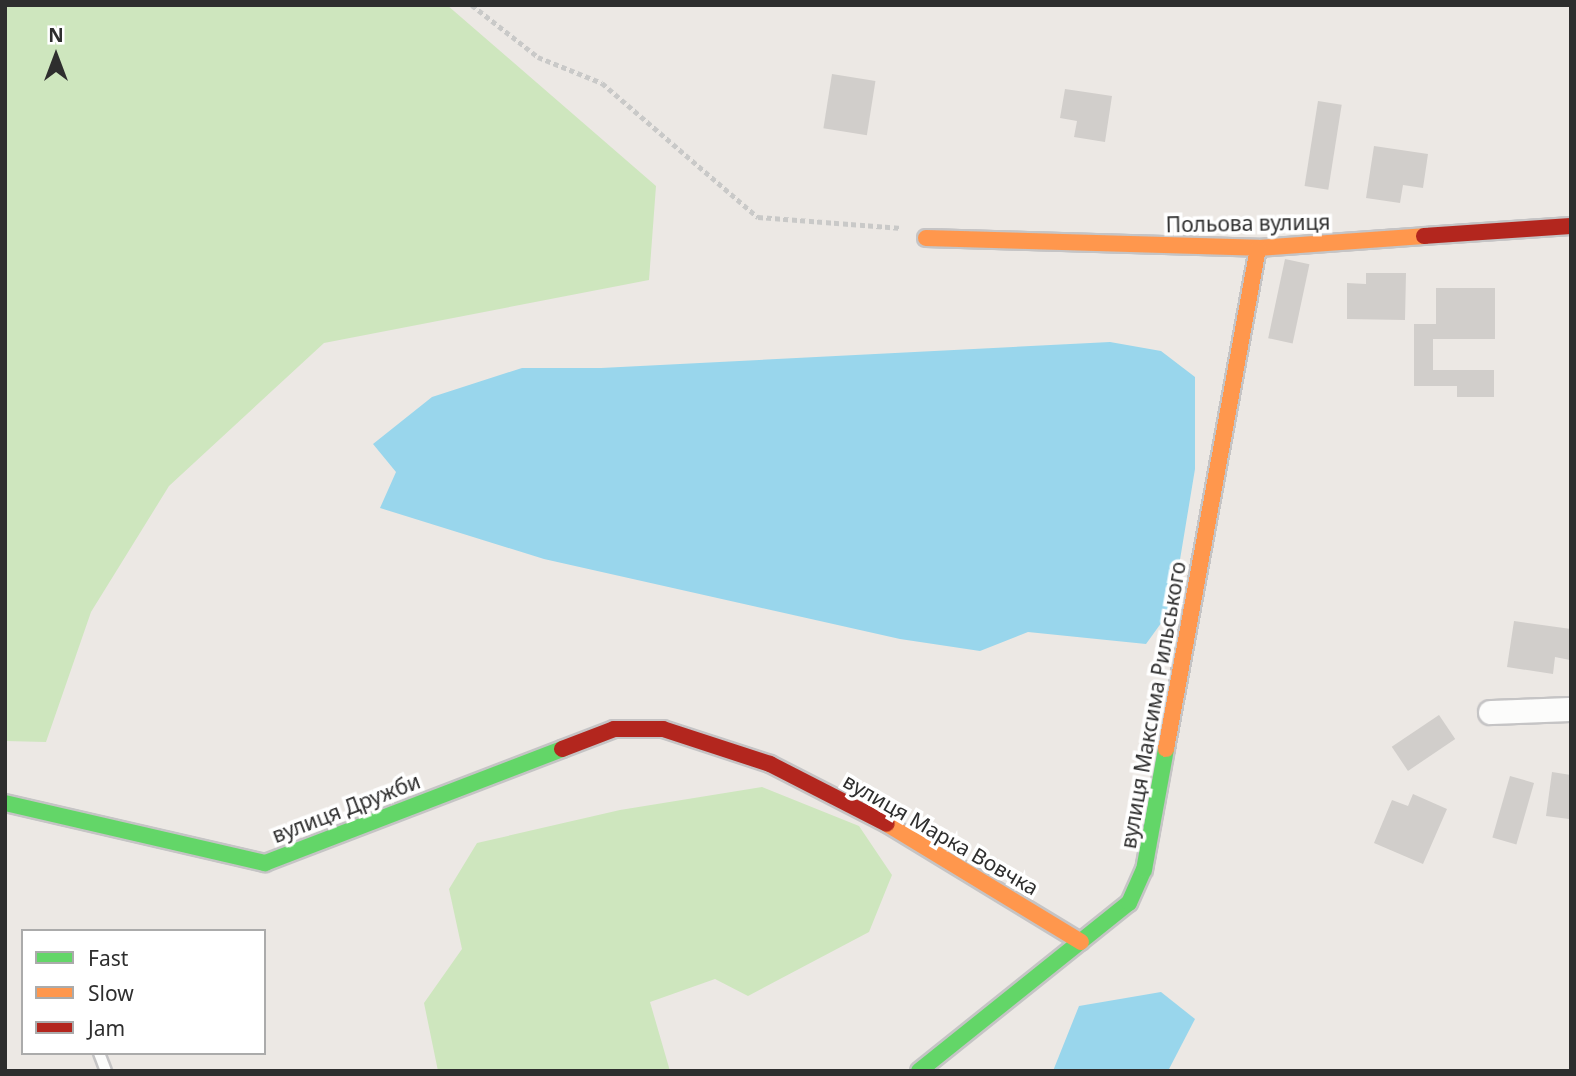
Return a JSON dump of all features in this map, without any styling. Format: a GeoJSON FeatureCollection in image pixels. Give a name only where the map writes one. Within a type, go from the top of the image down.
{"type":"FeatureCollection","features":[{"type":"Feature","properties":{"kind":"street","name":"Польова вулиця"},"geometry":{"type":"LineString","coordinates":[[926,239],[1258,248],[1571,226]]}},
{"type":"Feature","properties":{"kind":"street","name":"вулиця Максима Рильського"},"geometry":{"type":"LineString","coordinates":[[919,1071],[1129,903],[1144,870],[1258,248]]}},
{"type":"Feature","properties":{"kind":"street"},"geometry":{"type":"LineString","coordinates":[[1490,712],[1571,709]]}},
{"type":"Feature","properties":{"kind":"street","name":"вулиця Марка Вовчка"},"geometry":{"type":"LineString","coordinates":[[614,729],[663,729],[770,764],[858,806],[1081,942]]}},
{"type":"Feature","properties":{"kind":"street","name":"вулиця Дружби"},"geometry":{"type":"LineString","coordinates":[[5,803],[265,863],[614,729]]}},
{"type":"Feature","properties":{"kind":"path"},"geometry":{"type":"LineString","coordinates":[[472,5],[538,57],[601,83],[758,217],[900,228],[926,239]]}},
{"type":"Feature","properties":{"kind":"green space"},"geometry":{"type":"Polygon","coordinates":[[[5,5],[447,5],[656,186],[649,280],[324,343],[169,486],[91,612],[46,742],[5,741],[5,5]]]}},
{"type":"Feature","properties":{"kind":"green space"},"geometry":{"type":"Polygon","coordinates":[[[762,787],[859,826],[892,875],[869,932],[748,996],[715,979],[650,1002],[670,1071],[438,1071],[424,1003],[462,949],[449,889],[477,843],[620,810],[762,787]]]}},
{"type":"Feature","properties":{"kind":"water"},"geometry":{"type":"Polygon","coordinates":[[[1110,342],[1161,351],[1195,377],[1195,469],[1172,608],[1146,644],[1028,632],[980,651],[900,639],[544,559],[380,508],[396,472],[373,444],[432,397],[522,368],[601,368],[1110,342]]]}},
{"type":"Feature","properties":{"kind":"water"},"geometry":{"type":"Polygon","coordinates":[[[1161,992],[1195,1019],[1168,1071],[1053,1071],[1079,1006],[1161,992]]]}},
{"type":"Feature","properties":{"kind":"building"},"geometry":{"type":"Polygon","coordinates":[[[832,74],[875,81],[867,135],[823,128],[832,74]]]}},
{"type":"Feature","properties":{"kind":"building"},"geometry":{"type":"Polygon","coordinates":[[[1065,89],[1112,96],[1105,142],[1074,137],[1077,121],[1060,118],[1065,89]]]}},
{"type":"Feature","properties":{"kind":"building"},"geometry":{"type":"Polygon","coordinates":[[[1318,101],[1342,105],[1328,190],[1305,186],[1318,101]]]}},
{"type":"Feature","properties":{"kind":"building"},"geometry":{"type":"Polygon","coordinates":[[[1374,146],[1428,154],[1423,188],[1403,185],[1400,203],[1366,198],[1374,146]]]}},
{"type":"Feature","properties":{"kind":"building"},"geometry":{"type":"Polygon","coordinates":[[[1285,259],[1309,264],[1293,343],[1268,338],[1285,259]]]}},
{"type":"Feature","properties":{"kind":"building"},"geometry":{"type":"Polygon","coordinates":[[[1366,273],[1406,273],[1405,320],[1347,319],[1347,283],[1366,284],[1366,273]]]}},
{"type":"Feature","properties":{"kind":"building"},"geometry":{"type":"Polygon","coordinates":[[[1436,288],[1495,288],[1495,339],[1433,339],[1433,370],[1494,370],[1494,397],[1457,397],[1457,386],[1414,386],[1414,324],[1436,324],[1436,288]]]}},
{"type":"Feature","properties":{"kind":"building"},"geometry":{"type":"Polygon","coordinates":[[[1514,621],[1571,629],[1570,660],[1555,657],[1553,674],[1507,667],[1514,621]]]}},
{"type":"Feature","properties":{"kind":"building"},"geometry":{"type":"Polygon","coordinates":[[[1439,715],[1455,739],[1408,771],[1392,747],[1439,715]]]}},
{"type":"Feature","properties":{"kind":"building"},"geometry":{"type":"Polygon","coordinates":[[[1552,772],[1571,775],[1569,819],[1546,816],[1552,772]]]}},
{"type":"Feature","properties":{"kind":"building"},"geometry":{"type":"Polygon","coordinates":[[[1510,776],[1534,783],[1516,844],[1492,838],[1510,776]]]}},
{"type":"Feature","properties":{"kind":"building"},"geometry":{"type":"Polygon","coordinates":[[[1413,794],[1447,809],[1423,864],[1374,843],[1392,800],[1408,806],[1413,794]]]}},
{"type":"Feature","properties":{"kind":"traffic: fast"},"geometry":{"type":"LineString","coordinates":[[5,803],[265,863],[562,749]]}},
{"type":"Feature","properties":{"kind":"traffic: fast"},"geometry":{"type":"LineString","coordinates":[[919,1071],[1129,903],[1144,870],[1166,749]]}},
{"type":"Feature","properties":{"kind":"traffic: slow"},"geometry":{"type":"LineString","coordinates":[[926,238],[1258,248],[1424,236]]}},
{"type":"Feature","properties":{"kind":"traffic: slow"},"geometry":{"type":"LineString","coordinates":[[1166,749],[1258,248]]}},
{"type":"Feature","properties":{"kind":"traffic: slow"},"geometry":{"type":"LineString","coordinates":[[887,824],[1081,942]]}},
{"type":"Feature","properties":{"kind":"traffic: jam"},"geometry":{"type":"LineString","coordinates":[[1424,236],[1571,226]]}},
{"type":"Feature","properties":{"kind":"traffic: jam"},"geometry":{"type":"LineString","coordinates":[[562,749],[614,729],[663,729],[770,764],[887,824]]}}]}
